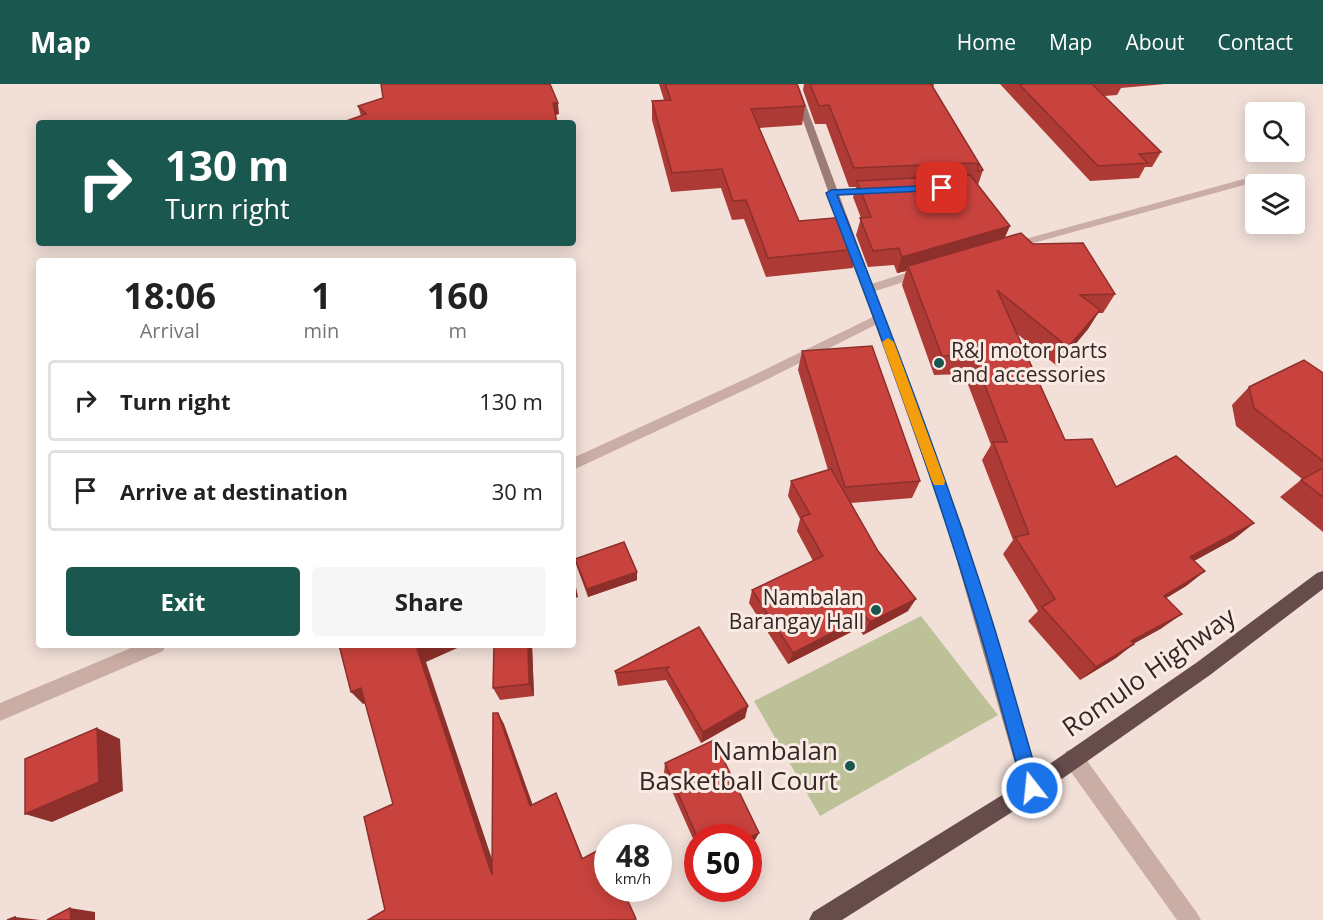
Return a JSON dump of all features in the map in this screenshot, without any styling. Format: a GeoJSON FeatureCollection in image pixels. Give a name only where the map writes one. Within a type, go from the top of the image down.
{"type":"FeatureCollection","features":[{"type":"Feature","properties":{"kind":"highway","name":"Romulo Highway"},"geometry":{"type":"LineString","coordinates":[[821,920],[1032,788],[1203,669],[1323,579]]}},
{"type":"Feature","properties":{"kind":"main road"},"geometry":{"type":"LineString","coordinates":[[798,85],[831,193],[869,289],[951,515],[1032,788]]}},
{"type":"Feature","properties":{"kind":"street"},"geometry":{"type":"LineString","coordinates":[[996,250],[1245,182]]}},
{"type":"Feature","properties":{"kind":"street"},"geometry":{"type":"LineString","coordinates":[[831,193],[887,190]]}},
{"type":"Feature","properties":{"kind":"street"},"geometry":{"type":"LineString","coordinates":[[869,289],[932,269]]}},
{"type":"Feature","properties":{"kind":"street"},"geometry":{"type":"LineString","coordinates":[[576,463],[759,378],[879,318]]}},
{"type":"Feature","properties":{"kind":"street"},"geometry":{"type":"LineString","coordinates":[[0,712],[150,648]]}},
{"type":"Feature","properties":{"kind":"street"},"geometry":{"type":"LineString","coordinates":[[1073,758],[1190,920]]}},
{"type":"Feature","properties":{"kind":"green space","name":"Nambalan Basketball Court"},"geometry":{"type":"Polygon","coordinates":[[[921,616],[998,715],[820,816],[754,701],[921,616]]]}},
{"type":"Feature","properties":{"kind":"building"},"geometry":{"type":"Polygon","coordinates":[[[381,84],[550,84],[558,103],[553,103],[556,120],[349,120],[366,114],[358,106],[383,98],[381,84]]]}},
{"type":"Feature","properties":{"kind":"building"},"geometry":{"type":"Polygon","coordinates":[[[665,84],[797,84],[805,106],[751,109],[799,221],[846,217],[858,249],[768,258],[746,200],[733,201],[722,169],[672,173],[652,101],[671,100],[665,84]]]}},
{"type":"Feature","properties":{"kind":"building"},"geometry":{"type":"Polygon","coordinates":[[[810,84],[931,84],[983,170],[978,171],[978,164],[972,163],[854,168],[829,105],[819,106],[810,84]]]}},
{"type":"Feature","properties":{"kind":"building"},"geometry":{"type":"Polygon","coordinates":[[[1019,84],[1092,84],[1161,152],[1139,154],[1148,163],[1098,166],[1019,84]]]}},
{"type":"Feature","properties":{"kind":"building"},"geometry":{"type":"Polygon","coordinates":[[[970,175],[1010,226],[902,257],[899,248],[873,251],[860,218],[871,217],[857,181],[970,175]]]}},
{"type":"Feature","properties":{"kind":"building"},"geometry":{"type":"Polygon","coordinates":[[[1021,233],[1033,244],[1083,243],[1115,294],[1080,295],[1100,310],[1068,347],[997,290],[1065,440],[1092,439],[1116,487],[1176,456],[1254,523],[1190,557],[1205,571],[1164,596],[1182,614],[1131,641],[1134,644],[1096,667],[1042,607],[1055,599],[1015,537],[1029,534],[993,442],[1007,442],[973,355],[942,356],[908,266],[1021,233]]]}},
{"type":"Feature","properties":{"kind":"building"},"geometry":{"type":"Polygon","coordinates":[[[872,346],[920,481],[845,487],[802,351],[872,346]]]}},
{"type":"Feature","properties":{"kind":"building"},"geometry":{"type":"Polygon","coordinates":[[[1304,360],[1323,373],[1323,461],[1254,408],[1249,387],[1304,360]]]}},
{"type":"Feature","properties":{"kind":"building"},"geometry":{"type":"Polygon","coordinates":[[[1323,468],[1323,497],[1301,480],[1323,468]]]}},
{"type":"Feature","properties":{"kind":"building"},"geometry":{"type":"Polygon","coordinates":[[[831,469],[878,551],[916,599],[870,622],[865,616],[793,653],[752,590],[823,556],[801,517],[810,514],[791,481],[831,469]]]}},
{"type":"Feature","properties":{"kind":"building"},"geometry":{"type":"Polygon","coordinates":[[[624,542],[637,572],[587,589],[576,559],[624,542]]]}},
{"type":"Feature","properties":{"kind":"building"},"geometry":{"type":"Polygon","coordinates":[[[699,627],[748,706],[703,732],[666,669],[670,667],[616,673],[615,671],[699,627]]]}},
{"type":"Feature","properties":{"kind":"building"},"geometry":{"type":"Polygon","coordinates":[[[340,648],[419,648],[417,649],[492,875],[493,713],[498,713],[530,806],[556,793],[582,859],[594,852],[594,902],[628,902],[636,919],[368,920],[385,910],[364,817],[393,804],[361,688],[351,692],[340,648]]]}},
{"type":"Feature","properties":{"kind":"building"},"geometry":{"type":"Polygon","coordinates":[[[494,648],[528,648],[529,684],[493,688],[494,648]]]}},
{"type":"Feature","properties":{"kind":"building"},"geometry":{"type":"Polygon","coordinates":[[[97,728],[99,782],[25,814],[25,759],[97,728]]]}},
{"type":"Feature","properties":{"kind":"building"},"geometry":{"type":"Polygon","coordinates":[[[714,740],[755,824],[691,824],[665,763],[714,740]]]}},
{"type":"Feature","properties":{"kind":"building"},"geometry":{"type":"Polygon","coordinates":[[[70,908],[71,920],[47,920],[70,908]]]}},
{"type":"Feature","properties":{"kind":"slow traffic"},"geometry":{"type":"LineString","coordinates":[[888,342],[939,481]]}},
{"type":"Feature","properties":{"kind":"place","name":"R&J motor parts and accessories"},"geometry":{"type":"Point","coordinates":[939,363]}},
{"type":"Feature","properties":{"kind":"place","name":"Nambalan Barangay Hall"},"geometry":{"type":"Point","coordinates":[876,610]}},
{"type":"Feature","properties":{"kind":"place","name":"Nambalan Basketball Court"},"geometry":{"type":"Point","coordinates":[850,766]}},
{"type":"Feature","properties":{"kind":"route"},"geometry":{"type":"LineString","coordinates":[[942,188],[831,193],[869,289],[943,494],[982,614],[1032,788]]}}]}
